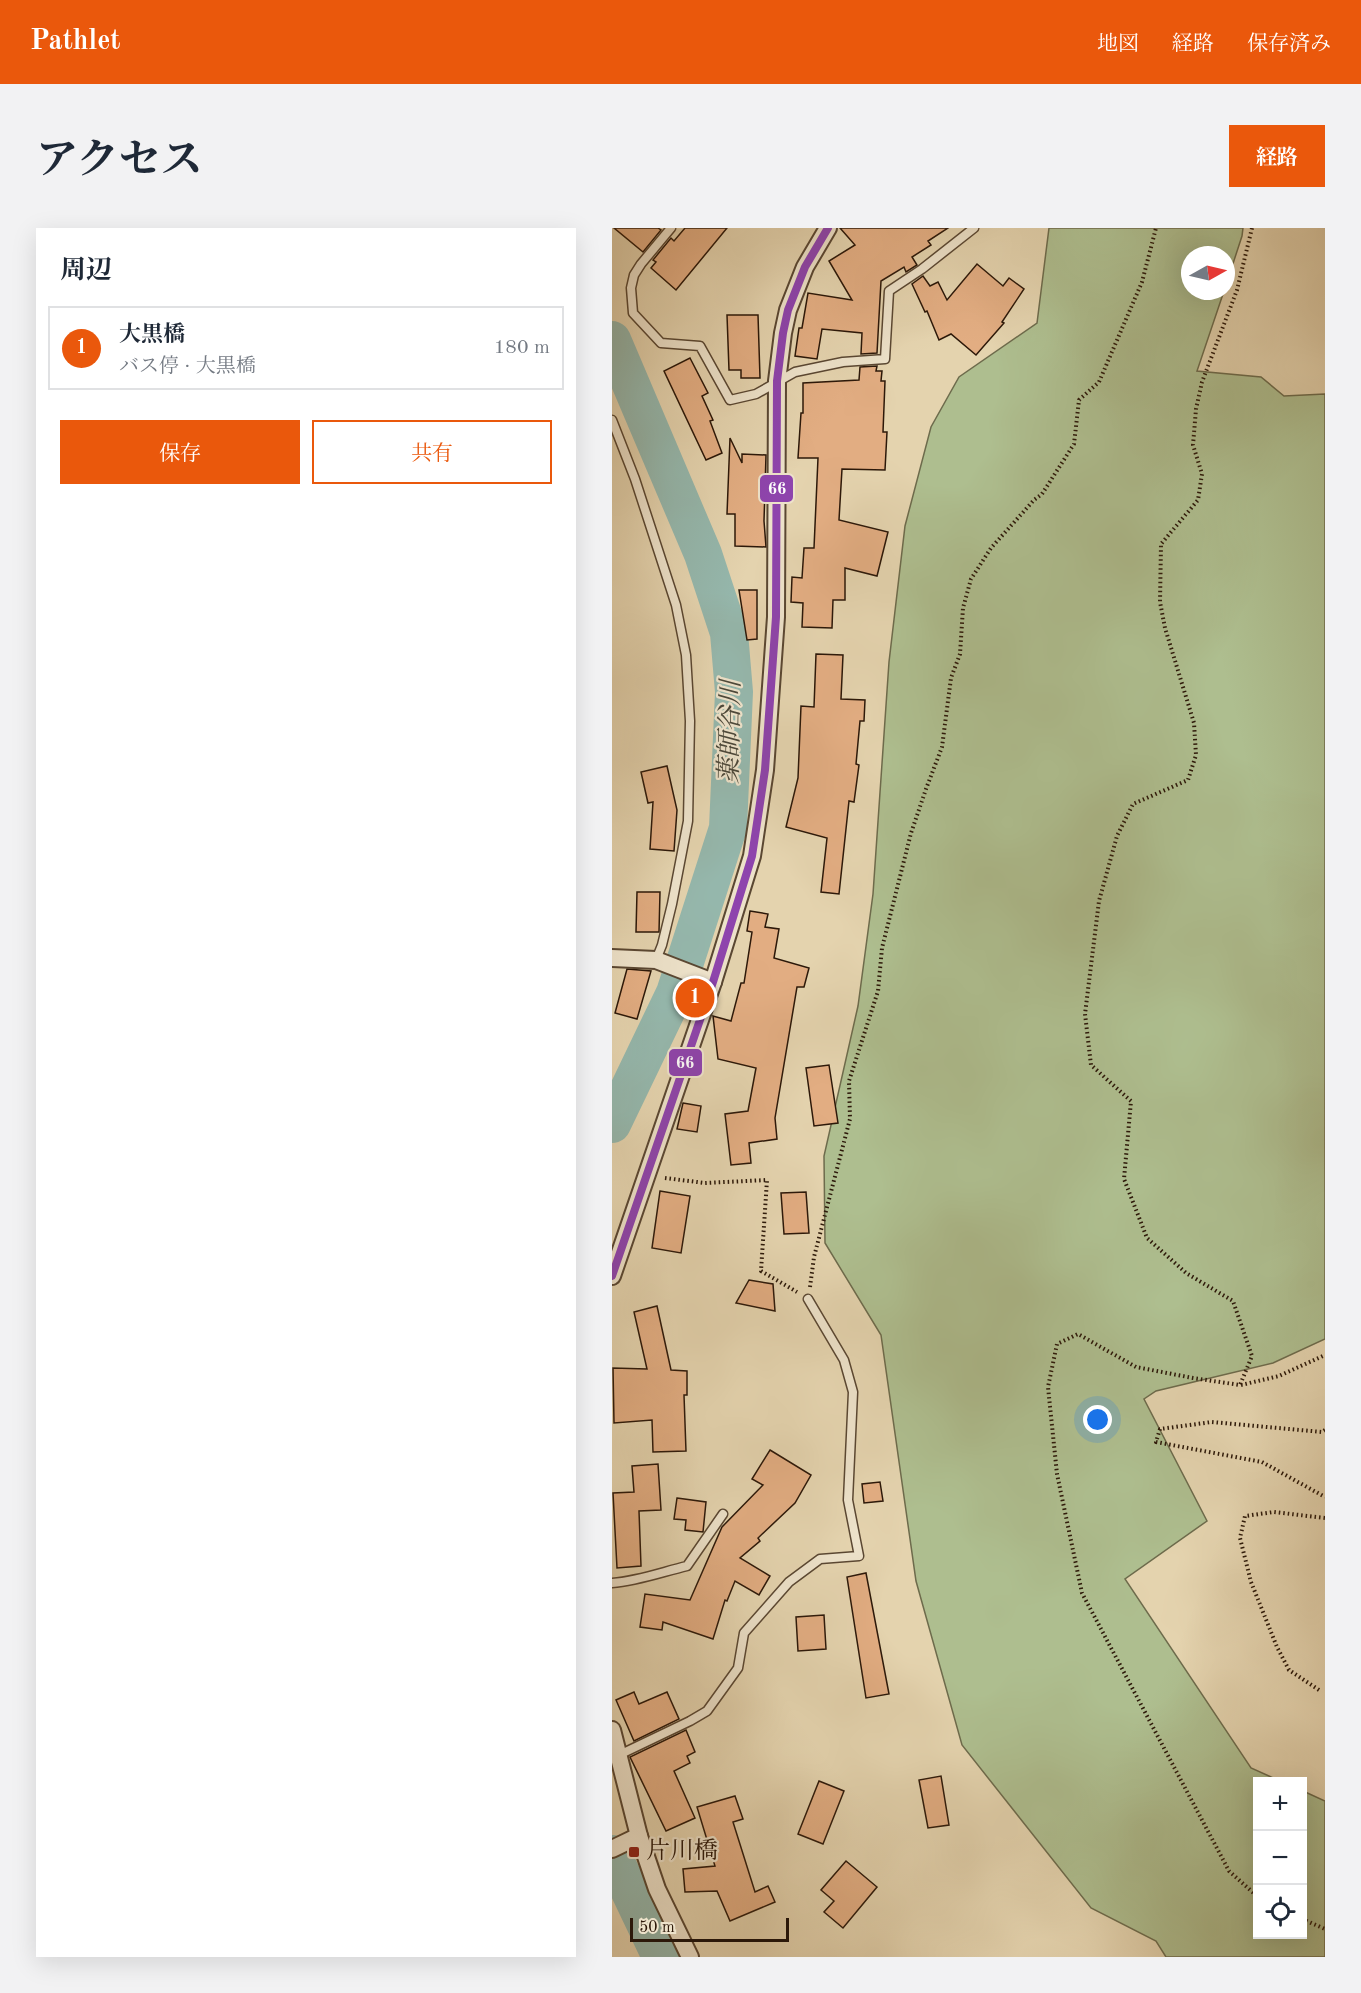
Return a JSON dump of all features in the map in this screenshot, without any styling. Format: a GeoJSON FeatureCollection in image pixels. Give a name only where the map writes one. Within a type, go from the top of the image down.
{"type":"FeatureCollection","features":[{"type":"Feature","properties":{"kind":"street"},"geometry":{"type":"LineString","coordinates":[[612,1276],[707,981],[752,856],[765,770],[776,617],[777,381],[788,310],[805,267],[828,228]]}},
{"type":"Feature","properties":{"kind":"street"},"geometry":{"type":"LineString","coordinates":[[612,958],[660,963],[707,981]]}},
{"type":"Feature","properties":{"kind":"street"},"geometry":{"type":"LineString","coordinates":[[612,1730],[619,1755],[626,1843],[657,1889],[690,1957]]}},
{"type":"Feature","properties":{"kind":"lane"},"geometry":{"type":"LineString","coordinates":[[671,228],[640,264],[634,276],[631,288],[633,313],[661,343],[700,346],[730,400],[756,394],[795,372],[843,362],[885,359],[889,291],[922,269],[974,228]]}},
{"type":"Feature","properties":{"kind":"lane"},"geometry":{"type":"LineString","coordinates":[[612,420],[635,479],[676,605],[686,655],[690,721],[688,821],[660,963]]}},
{"type":"Feature","properties":{"kind":"lane"},"geometry":{"type":"LineString","coordinates":[[619,1755],[707,1711],[738,1668],[744,1633],[789,1582],[820,1559],[859,1556],[848,1500],[852,1392],[844,1360],[808,1299]]}},
{"type":"Feature","properties":{"kind":"lane"},"geometry":{"type":"LineString","coordinates":[[612,1583],[632,1582],[654,1573],[687,1566],[723,1514]]}},
{"type":"Feature","properties":{"kind":"path"},"geometry":{"type":"LineString","coordinates":[[646,1176],[705,1183],[767,1179],[761,1270],[808,1299],[814,1257],[850,1119],[849,1081],[878,991],[882,948],[912,833],[942,747],[951,678],[960,654],[963,608],[971,579],[991,548],[1042,494],[1074,444],[1079,400],[1099,382],[1142,282],[1156,228]]}},
{"type":"Feature","properties":{"kind":"path"},"geometry":{"type":"LineString","coordinates":[[1240,1385],[1252,1356],[1233,1300],[1186,1273],[1147,1238],[1124,1179],[1131,1101],[1091,1065],[1085,1014],[1099,901],[1117,837],[1132,804],[1188,780],[1196,755],[1194,723],[1165,628],[1160,602],[1161,544],[1198,500],[1202,474],[1193,445],[1196,409],[1202,382],[1237,290],[1252,228]]}},
{"type":"Feature","properties":{"kind":"path"},"geometry":{"type":"LineString","coordinates":[[1253,1893],[1229,1871],[1082,1593],[1057,1474],[1048,1387],[1057,1344],[1078,1334],[1136,1367],[1240,1385],[1279,1376],[1325,1355]]}},
{"type":"Feature","properties":{"kind":"path"},"geometry":{"type":"LineString","coordinates":[[1325,1430],[1322,1432],[1212,1422],[1160,1428],[1156,1442],[1262,1462],[1325,1497]]}},
{"type":"Feature","properties":{"kind":"path"},"geometry":{"type":"LineString","coordinates":[[1319,1689],[1289,1670],[1277,1647],[1251,1582],[1240,1538],[1245,1516],[1274,1512],[1325,1518]]}},
{"type":"Feature","properties":{"kind":"path"},"geometry":{"type":"LineString","coordinates":[[1307,1921],[1325,1929]]}},
{"type":"Feature","properties":{"kind":"green space"},"geometry":{"type":"Polygon","coordinates":[[[1049,228],[1243,228],[1235,257],[1235,246],[1181,246],[1181,300],[1221,300],[1197,371],[1261,377],[1284,396],[1325,394],[1325,1339],[1273,1363],[1156,1391],[1144,1399],[1207,1521],[1125,1579],[1251,1768],[1271,1777],[1253,1777],[1253,1939],[1307,1939],[1307,1793],[1325,1801],[1325,1957],[1166,1957],[1156,1941],[1091,1908],[962,1745],[916,1581],[881,1335],[825,1243],[824,1156],[858,1006],[873,894],[889,662],[905,526],[931,427],[959,377],[1037,323],[1049,228]]]}},
{"type":"Feature","properties":{"kind":"building"},"geometry":{"type":"Polygon","coordinates":[[[614,228],[658,228],[661,230],[643,252],[614,228]]]}},
{"type":"Feature","properties":{"kind":"building"},"geometry":{"type":"Polygon","coordinates":[[[685,228],[727,228],[676,290],[651,268],[656,262],[653,260],[671,238],[674,241],[685,228]]]}},
{"type":"Feature","properties":{"kind":"building"},"geometry":{"type":"Polygon","coordinates":[[[840,228],[948,228],[928,241],[931,245],[912,257],[917,265],[906,272],[904,267],[881,281],[877,353],[861,354],[862,333],[822,329],[817,359],[795,356],[808,293],[852,300],[829,261],[855,245],[840,228]]]}},
{"type":"Feature","properties":{"kind":"building"},"geometry":{"type":"Polygon","coordinates":[[[977,264],[1003,286],[1009,278],[1024,289],[1002,322],[1004,323],[976,355],[951,334],[939,340],[912,284],[923,276],[930,286],[938,282],[947,300],[977,264]]]}},
{"type":"Feature","properties":{"kind":"building"},"geometry":{"type":"Polygon","coordinates":[[[727,315],[758,315],[760,378],[741,378],[741,370],[729,370],[727,315]]]}},
{"type":"Feature","properties":{"kind":"building"},"geometry":{"type":"Polygon","coordinates":[[[690,358],[708,393],[702,396],[713,420],[710,421],[722,453],[706,460],[664,371],[690,358]]]}},
{"type":"Feature","properties":{"kind":"building"},"geometry":{"type":"Polygon","coordinates":[[[877,366],[876,371],[882,371],[881,381],[885,381],[883,432],[887,432],[885,470],[842,469],[839,520],[888,532],[877,576],[845,568],[845,600],[833,600],[832,628],[802,627],[803,603],[791,602],[792,577],[802,578],[804,548],[814,548],[818,458],[798,458],[801,413],[803,413],[803,383],[859,380],[860,367],[877,366]]]}},
{"type":"Feature","properties":{"kind":"building"},"geometry":{"type":"Polygon","coordinates":[[[730,438],[742,463],[742,454],[766,455],[764,521],[766,547],[735,546],[735,514],[727,514],[730,438]]]}},
{"type":"Feature","properties":{"kind":"building"},"geometry":{"type":"Polygon","coordinates":[[[739,590],[757,590],[757,639],[747,640],[739,590]]]}},
{"type":"Feature","properties":{"kind":"building"},"geometry":{"type":"Polygon","coordinates":[[[816,654],[843,655],[841,699],[865,700],[864,721],[860,721],[856,764],[859,765],[854,802],[849,801],[839,894],[821,892],[827,838],[786,827],[798,778],[801,706],[814,707],[816,654]]]}},
{"type":"Feature","properties":{"kind":"building"},"geometry":{"type":"Polygon","coordinates":[[[667,766],[677,810],[674,851],[650,849],[653,802],[648,803],[641,772],[667,766]]]}},
{"type":"Feature","properties":{"kind":"building"},"geometry":{"type":"Polygon","coordinates":[[[637,892],[660,892],[659,932],[636,932],[637,892]]]}},
{"type":"Feature","properties":{"kind":"building"},"geometry":{"type":"Polygon","coordinates":[[[750,911],[768,914],[765,927],[779,929],[774,958],[809,968],[804,987],[797,987],[775,1118],[777,1139],[749,1143],[751,1163],[731,1165],[725,1114],[748,1111],[756,1068],[718,1059],[713,1016],[731,1021],[741,983],[744,983],[752,932],[747,931],[750,911]]]}},
{"type":"Feature","properties":{"kind":"building"},"geometry":{"type":"Polygon","coordinates":[[[627,969],[651,971],[637,1019],[615,1013],[627,969]]]}},
{"type":"Feature","properties":{"kind":"building"},"geometry":{"type":"Polygon","coordinates":[[[829,1065],[838,1123],[814,1126],[806,1068],[829,1065]]]}},
{"type":"Feature","properties":{"kind":"building"},"geometry":{"type":"Polygon","coordinates":[[[683,1103],[701,1106],[697,1132],[677,1129],[683,1103]]]}},
{"type":"Feature","properties":{"kind":"building"},"geometry":{"type":"Polygon","coordinates":[[[660,1191],[690,1196],[681,1253],[652,1248],[660,1191]]]}},
{"type":"Feature","properties":{"kind":"building"},"geometry":{"type":"Polygon","coordinates":[[[806,1192],[809,1233],[784,1234],[781,1193],[806,1192]]]}},
{"type":"Feature","properties":{"kind":"building"},"geometry":{"type":"Polygon","coordinates":[[[749,1280],[773,1284],[775,1311],[736,1303],[749,1280]]]}},
{"type":"Feature","properties":{"kind":"building"},"geometry":{"type":"Polygon","coordinates":[[[657,1306],[671,1370],[687,1371],[687,1395],[684,1395],[686,1451],[653,1452],[652,1420],[614,1423],[613,1368],[647,1369],[634,1312],[657,1306]]]}},
{"type":"Feature","properties":{"kind":"building"},"geometry":{"type":"Polygon","coordinates":[[[770,1450],[811,1475],[795,1503],[758,1538],[760,1541],[740,1558],[770,1576],[759,1595],[735,1581],[727,1601],[725,1600],[713,1639],[663,1622],[662,1630],[640,1627],[645,1594],[690,1600],[722,1527],[763,1485],[752,1479],[770,1450]]]}},
{"type":"Feature","properties":{"kind":"building"},"geometry":{"type":"Polygon","coordinates":[[[658,1464],[661,1510],[639,1511],[641,1566],[617,1568],[613,1493],[634,1492],[632,1466],[658,1464]]]}},
{"type":"Feature","properties":{"kind":"building"},"geometry":{"type":"Polygon","coordinates":[[[880,1482],[883,1501],[864,1503],[862,1484],[880,1482]]]}},
{"type":"Feature","properties":{"kind":"building"},"geometry":{"type":"Polygon","coordinates":[[[677,1498],[706,1502],[703,1532],[685,1530],[686,1520],[674,1519],[677,1498]]]}},
{"type":"Feature","properties":{"kind":"building"},"geometry":{"type":"Polygon","coordinates":[[[866,1573],[889,1694],[866,1698],[847,1577],[866,1573]]]}},
{"type":"Feature","properties":{"kind":"building"},"geometry":{"type":"Polygon","coordinates":[[[824,1615],[826,1649],[798,1651],[796,1617],[824,1615]]]}},
{"type":"Feature","properties":{"kind":"building"},"geometry":{"type":"Polygon","coordinates":[[[634,1692],[639,1704],[667,1692],[679,1719],[634,1741],[616,1700],[634,1692]]]}},
{"type":"Feature","properties":{"kind":"building"},"geometry":{"type":"Polygon","coordinates":[[[686,1730],[695,1752],[687,1756],[690,1763],[674,1771],[695,1818],[666,1831],[630,1757],[686,1730]]]}},
{"type":"Feature","properties":{"kind":"building"},"geometry":{"type":"Polygon","coordinates":[[[941,1776],[949,1825],[928,1828],[919,1780],[941,1776]]]}},
{"type":"Feature","properties":{"kind":"building"},"geometry":{"type":"Polygon","coordinates":[[[819,1781],[844,1791],[823,1844],[798,1834],[819,1781]]]}},
{"type":"Feature","properties":{"kind":"building"},"geometry":{"type":"Polygon","coordinates":[[[735,1796],[743,1819],[733,1822],[755,1892],[768,1886],[775,1902],[730,1921],[717,1891],[685,1892],[683,1869],[715,1866],[697,1807],[735,1796]]]}},
{"type":"Feature","properties":{"kind":"building"},"geometry":{"type":"Polygon","coordinates":[[[846,1861],[877,1887],[843,1928],[824,1912],[834,1901],[821,1890],[846,1861]]]}},
{"type":"Feature","properties":{"kind":"waterway","name":"薬師谷川"},"geometry":{"type":"LineString","coordinates":[[612,340],[703,554],[729,633],[734,692],[728,828],[675,993],[612,1124]]}},
{"type":"Feature","properties":{"kind":"waterway","name":"薬師谷川"},"geometry":{"type":"LineString","coordinates":[[612,1854],[661,1957]]}},
{"type":"Feature","properties":{"kind":"transit line","name":"66"},"geometry":{"type":"LineString","coordinates":[[612,1276],[713,982],[752,856],[765,770],[776,617],[777,381],[788,310],[805,267],[828,228]]}},
{"type":"Feature","properties":{"kind":"place","name":"大黒橋"},"geometry":{"type":"Point","coordinates":[695,998]}},
{"type":"Feature","properties":{"kind":"place","name":"片川橋"},"geometry":{"type":"Point","coordinates":[634,1852]}}]}
